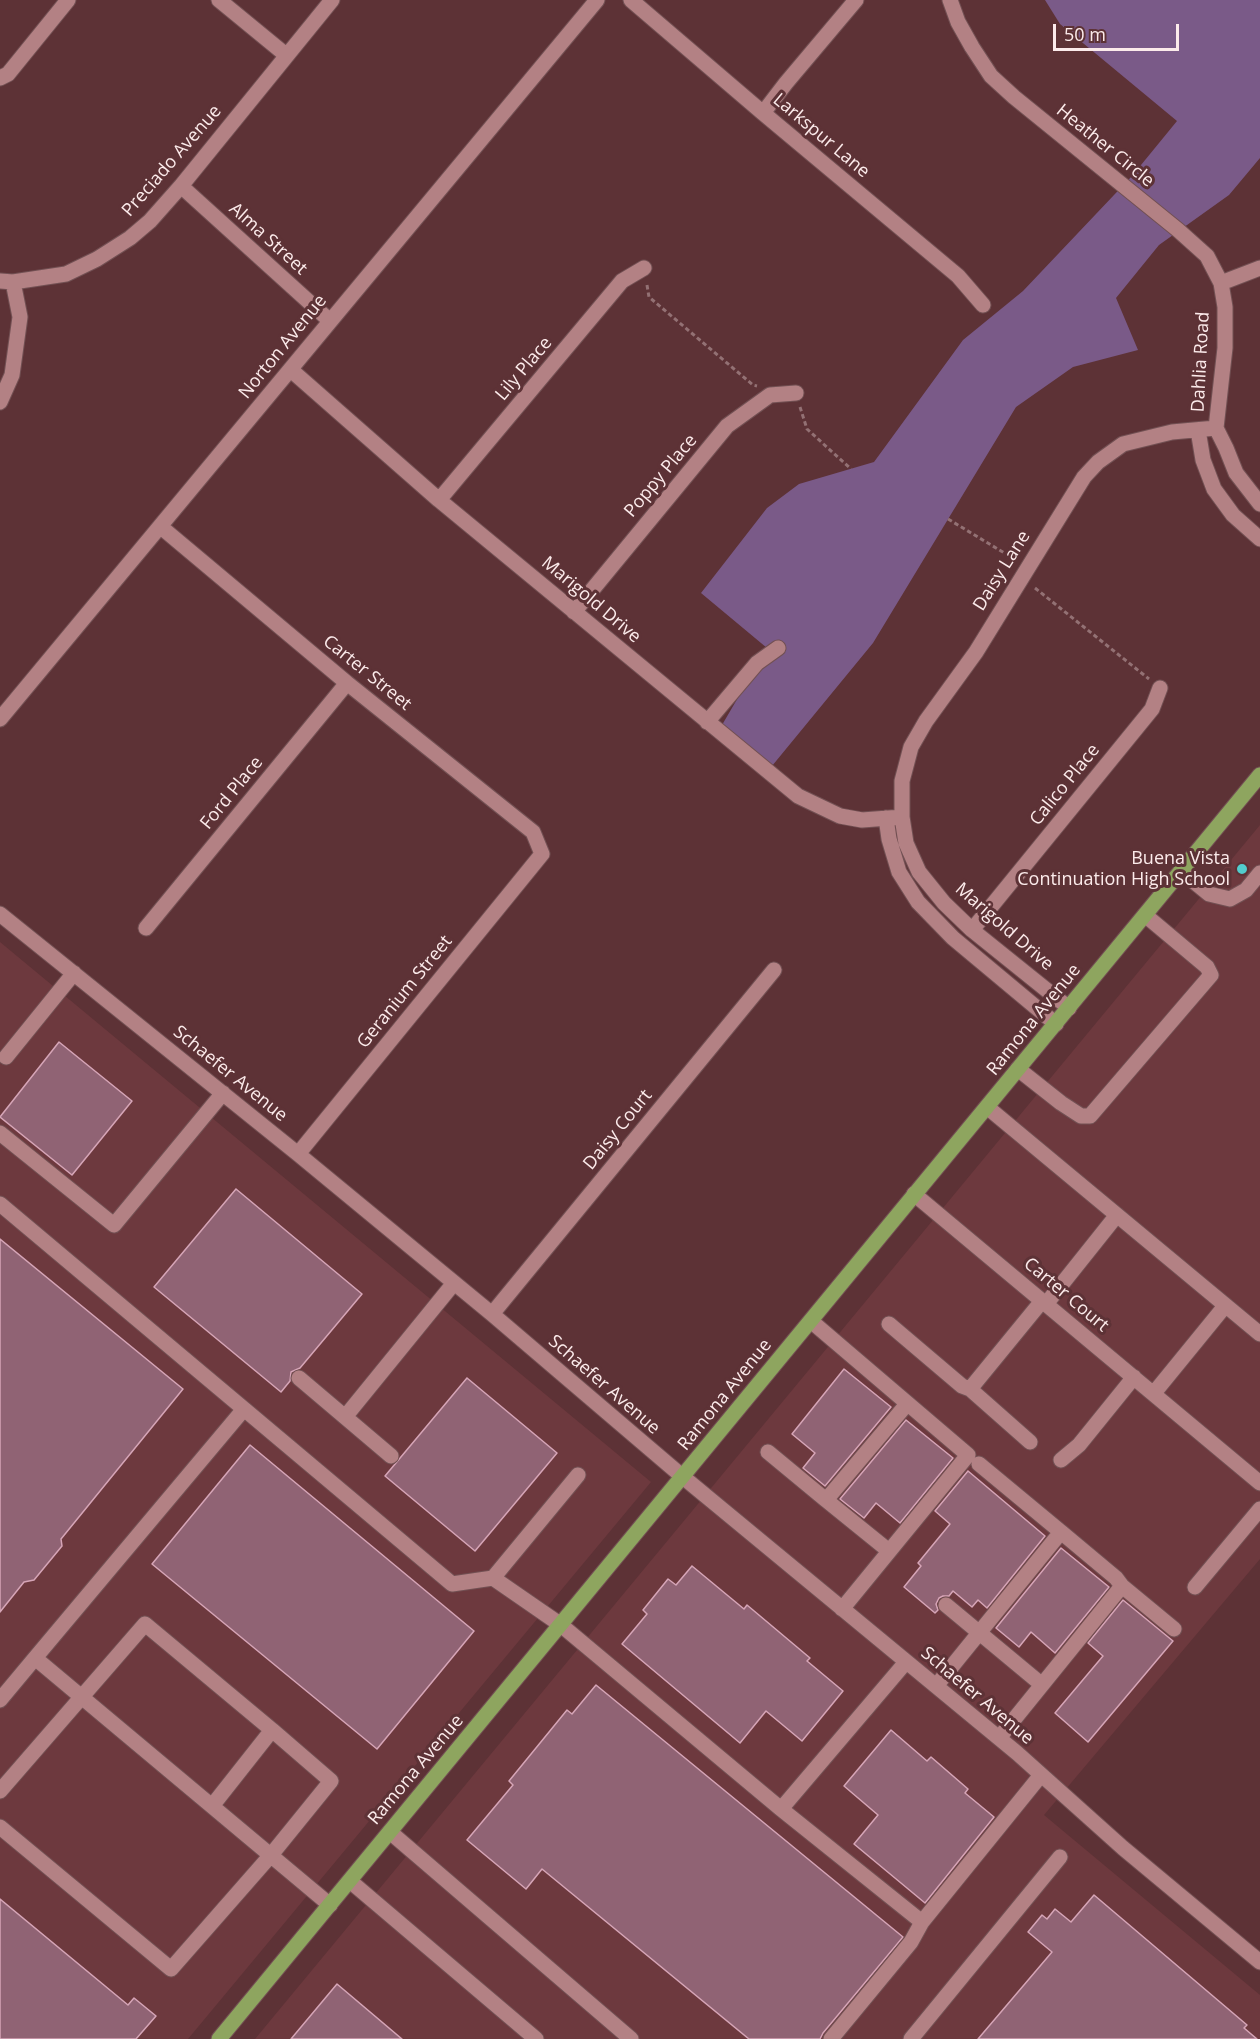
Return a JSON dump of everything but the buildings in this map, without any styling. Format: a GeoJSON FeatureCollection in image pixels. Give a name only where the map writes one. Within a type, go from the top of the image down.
{"type":"FeatureCollection","features":[{"type":"Feature","properties":{"kind":"main road","name":"Ramona Avenue"},"geometry":{"type":"LineString","coordinates":[[219,2039],[1260,775]]}},
{"type":"Feature","properties":{"kind":"street"},"geometry":{"type":"LineString","coordinates":[[0,78],[8,74],[68,0]]}},
{"type":"Feature","properties":{"kind":"street"},"geometry":{"type":"LineString","coordinates":[[219,0],[286,55]]}},
{"type":"Feature","properties":{"kind":"street","name":"Preciado Avenue"},"geometry":{"type":"LineString","coordinates":[[7,281],[66,274],[97,259],[130,238],[150,221],[332,0]]}},
{"type":"Feature","properties":{"kind":"street","name":"Norton Avenue"},"geometry":{"type":"LineString","coordinates":[[0,719],[597,0]]}},
{"type":"Feature","properties":{"kind":"street","name":"Larkspur Lane"},"geometry":{"type":"LineString","coordinates":[[631,0],[958,276],[983,305]]}},
{"type":"Feature","properties":{"kind":"street"},"geometry":{"type":"LineString","coordinates":[[763,113],[856,0]]}},
{"type":"Feature","properties":{"kind":"street","name":"Heather Circle"},"geometry":{"type":"LineString","coordinates":[[950,0],[967,39],[991,76],[1207,256],[1221,283]]}},
{"type":"Feature","properties":{"kind":"street","name":"Alma Street"},"geometry":{"type":"LineString","coordinates":[[180,186],[329,320]]}},
{"type":"Feature","properties":{"kind":"street","name":"Lily Place"},"geometry":{"type":"LineString","coordinates":[[439,500],[622,281],[644,268]]}},
{"type":"Feature","properties":{"kind":"street"},"geometry":{"type":"LineString","coordinates":[[1221,283],[1260,268]]}},
{"type":"Feature","properties":{"kind":"street"},"geometry":{"type":"LineString","coordinates":[[0,402],[12,375],[20,317],[7,281]]}},
{"type":"Feature","properties":{"kind":"street","name":"Dahlia Road"},"geometry":{"type":"LineString","coordinates":[[1221,283],[1225,306],[1225,348],[1216,428],[1236,473],[1260,504]]}},
{"type":"Feature","properties":{"kind":"street","name":"Marigold Drive"},"geometry":{"type":"LineString","coordinates":[[291,370],[439,500],[798,796],[840,816],[861,820],[902,817],[906,843],[919,872],[944,903],[972,930],[1069,1008]]}},
{"type":"Feature","properties":{"kind":"street","name":"Poppy Place"},"geometry":{"type":"LineString","coordinates":[[574,612],[727,426],[770,395],[796,393]]}},
{"type":"Feature","properties":{"kind":"street","name":"Daisy Lane"},"geometry":{"type":"LineString","coordinates":[[902,817],[902,781],[910,747],[975,652],[1084,477],[1098,462],[1123,444],[1172,432],[1216,428]]}},
{"type":"Feature","properties":{"kind":"street","name":"Dahlia Road"},"geometry":{"type":"LineString","coordinates":[[1198,430],[1203,460],[1214,489],[1233,515],[1260,539]]}},
{"type":"Feature","properties":{"kind":"street","name":"Carter Street"},"geometry":{"type":"LineString","coordinates":[[161,527],[347,683],[533,832],[542,854]]}},
{"type":"Feature","properties":{"kind":"street"},"geometry":{"type":"LineString","coordinates":[[707,722],[757,663],[778,648]]}},
{"type":"Feature","properties":{"kind":"street","name":"Ford Place"},"geometry":{"type":"LineString","coordinates":[[146,928],[347,683]]}},
{"type":"Feature","properties":{"kind":"street","name":"Calico Place"},"geometry":{"type":"LineString","coordinates":[[972,930],[1152,709],[1160,688]]}},
{"type":"Feature","properties":{"kind":"street"},"geometry":{"type":"LineString","coordinates":[[886,818],[899,872],[918,902],[953,938],[1056,1023]]}},
{"type":"Feature","properties":{"kind":"street","name":"Geranium Street"},"geometry":{"type":"LineString","coordinates":[[298,1154],[542,854]]}},
{"type":"Feature","properties":{"kind":"street"},"geometry":{"type":"LineString","coordinates":[[1181,871],[1209,894],[1230,899],[1246,890],[1260,873]]}},
{"type":"Feature","properties":{"kind":"street","name":"Schaefer Avenue"},"geometry":{"type":"LineString","coordinates":[[0,914],[454,1282],[683,1477],[999,1738],[1123,1848],[1260,1962]]}},
{"type":"Feature","properties":{"kind":"street"},"geometry":{"type":"LineString","coordinates":[[1018,1069],[1075,1112],[1082,1116],[1089,1116],[1211,975],[1207,967],[1144,915]]}},
{"type":"Feature","properties":{"kind":"street","name":"Daisy Court"},"geometry":{"type":"LineString","coordinates":[[492,1314],[774,970]]}},
{"type":"Feature","properties":{"kind":"street"},"geometry":{"type":"LineString","coordinates":[[6,1057],[74,973]]}},
{"type":"Feature","properties":{"kind":"street"},"geometry":{"type":"LineString","coordinates":[[0,1133],[114,1225],[223,1093]]}},
{"type":"Feature","properties":{"kind":"street"},"geometry":{"type":"LineString","coordinates":[[987,1107],[1260,1334]]}},
{"type":"Feature","properties":{"kind":"street","name":"Carter Court"},"geometry":{"type":"LineString","coordinates":[[914,1194],[1260,1483]]}},
{"type":"Feature","properties":{"kind":"street"},"geometry":{"type":"LineString","coordinates":[[0,1204],[452,1584],[493,1578],[578,1475]]}},
{"type":"Feature","properties":{"kind":"street"},"geometry":{"type":"LineString","coordinates":[[970,1389],[1117,1215]]}},
{"type":"Feature","properties":{"kind":"street"},"geometry":{"type":"LineString","coordinates":[[345,1416],[454,1282]]}},
{"type":"Feature","properties":{"kind":"street"},"geometry":{"type":"LineString","coordinates":[[1154,1393],[1225,1306]]}},
{"type":"Feature","properties":{"kind":"street"},"geometry":{"type":"LineString","coordinates":[[811,1321],[968,1455],[842,1609]]}},
{"type":"Feature","properties":{"kind":"street"},"geometry":{"type":"LineString","coordinates":[[889,1324],[962,1386],[970,1389],[1030,1442]]}},
{"type":"Feature","properties":{"kind":"street"},"geometry":{"type":"LineString","coordinates":[[1061,1460],[1079,1445],[1134,1377]]}},
{"type":"Feature","properties":{"kind":"street"},"geometry":{"type":"LineString","coordinates":[[299,1378],[391,1456]]}},
{"type":"Feature","properties":{"kind":"street"},"geometry":{"type":"LineString","coordinates":[[826,1500],[907,1404]]}},
{"type":"Feature","properties":{"kind":"street"},"geometry":{"type":"LineString","coordinates":[[0,1700],[244,1409]]}},
{"type":"Feature","properties":{"kind":"street"},"geometry":{"type":"LineString","coordinates":[[768,1452],[889,1551]]}},
{"type":"Feature","properties":{"kind":"street"},"geometry":{"type":"LineString","coordinates":[[979,1464],[1174,1629]]}},
{"type":"Feature","properties":{"kind":"street"},"geometry":{"type":"LineString","coordinates":[[1195,1587],[1260,1509]]}},
{"type":"Feature","properties":{"kind":"street"},"geometry":{"type":"LineString","coordinates":[[936,1686],[1061,1532]]}},
{"type":"Feature","properties":{"kind":"street"},"geometry":{"type":"LineString","coordinates":[[493,1578],[561,1625],[781,1809],[922,1922]]}},
{"type":"Feature","properties":{"kind":"street"},"geometry":{"type":"LineString","coordinates":[[999,1738],[1122,1586]]}},
{"type":"Feature","properties":{"kind":"street"},"geometry":{"type":"LineString","coordinates":[[946,1605],[1041,1684]]}},
{"type":"Feature","properties":{"kind":"street"},"geometry":{"type":"LineString","coordinates":[[0,1791],[145,1624],[331,1781],[271,1855],[171,1969],[0,1827]]}},
{"type":"Feature","properties":{"kind":"street"},"geometry":{"type":"LineString","coordinates":[[35,1659],[330,1905]]}},
{"type":"Feature","properties":{"kind":"street"},"geometry":{"type":"LineString","coordinates":[[781,1809],[906,1662]]}},
{"type":"Feature","properties":{"kind":"street"},"geometry":{"type":"LineString","coordinates":[[212,1806],[272,1730]]}},
{"type":"Feature","properties":{"kind":"street"},"geometry":{"type":"LineString","coordinates":[[831,2039],[911,1942],[922,1922],[1041,1775]]}},
{"type":"Feature","properties":{"kind":"street"},"geometry":{"type":"LineString","coordinates":[[390,1832],[631,2039]]}},
{"type":"Feature","properties":{"kind":"street"},"geometry":{"type":"LineString","coordinates":[[911,2039],[1060,1857]]}},
{"type":"Feature","properties":{"kind":"street"},"geometry":{"type":"LineString","coordinates":[[350,1881],[536,2039]]}},
{"type":"Feature","properties":{"kind":"path"},"geometry":{"type":"LineString","coordinates":[[644,268],[650,297],[753,385],[764,387]]}},
{"type":"Feature","properties":{"kind":"path"},"geometry":{"type":"LineString","coordinates":[[796,393],[807,429],[851,469]]}},
{"type":"Feature","properties":{"kind":"path"},"geometry":{"type":"LineString","coordinates":[[948,519],[1011,557],[1022,577],[1160,688]]}},
{"type":"Feature","properties":{"kind":"shaded area"},"geometry":{"type":"Polygon","coordinates":[[[1045,0],[1260,0],[1260,158],[1229,195],[1159,245],[1116,298],[1138,350],[1073,367],[1016,407],[873,643],[772,766],[722,725],[767,648],[701,593],[767,508],[799,484],[874,462],[963,340],[1023,291],[1132,176],[1177,121],[1060,24],[1045,0]]]}},
{"type":"Feature","properties":{"kind":"shaded area"},"geometry":{"type":"Polygon","coordinates":[[[1260,825],[1260,1559],[1044,1815],[1260,1995],[1260,2039],[255,2039],[1260,825]]]}},
{"type":"Feature","properties":{"kind":"shaded area"},"geometry":{"type":"Polygon","coordinates":[[[0,942],[651,1482],[188,2039],[0,2039],[0,942]]]}},
{"type":"Feature","properties":{"kind":"place","name":"Buena Vista Continuation High School"},"geometry":{"type":"Point","coordinates":[1242,869]}}]}
